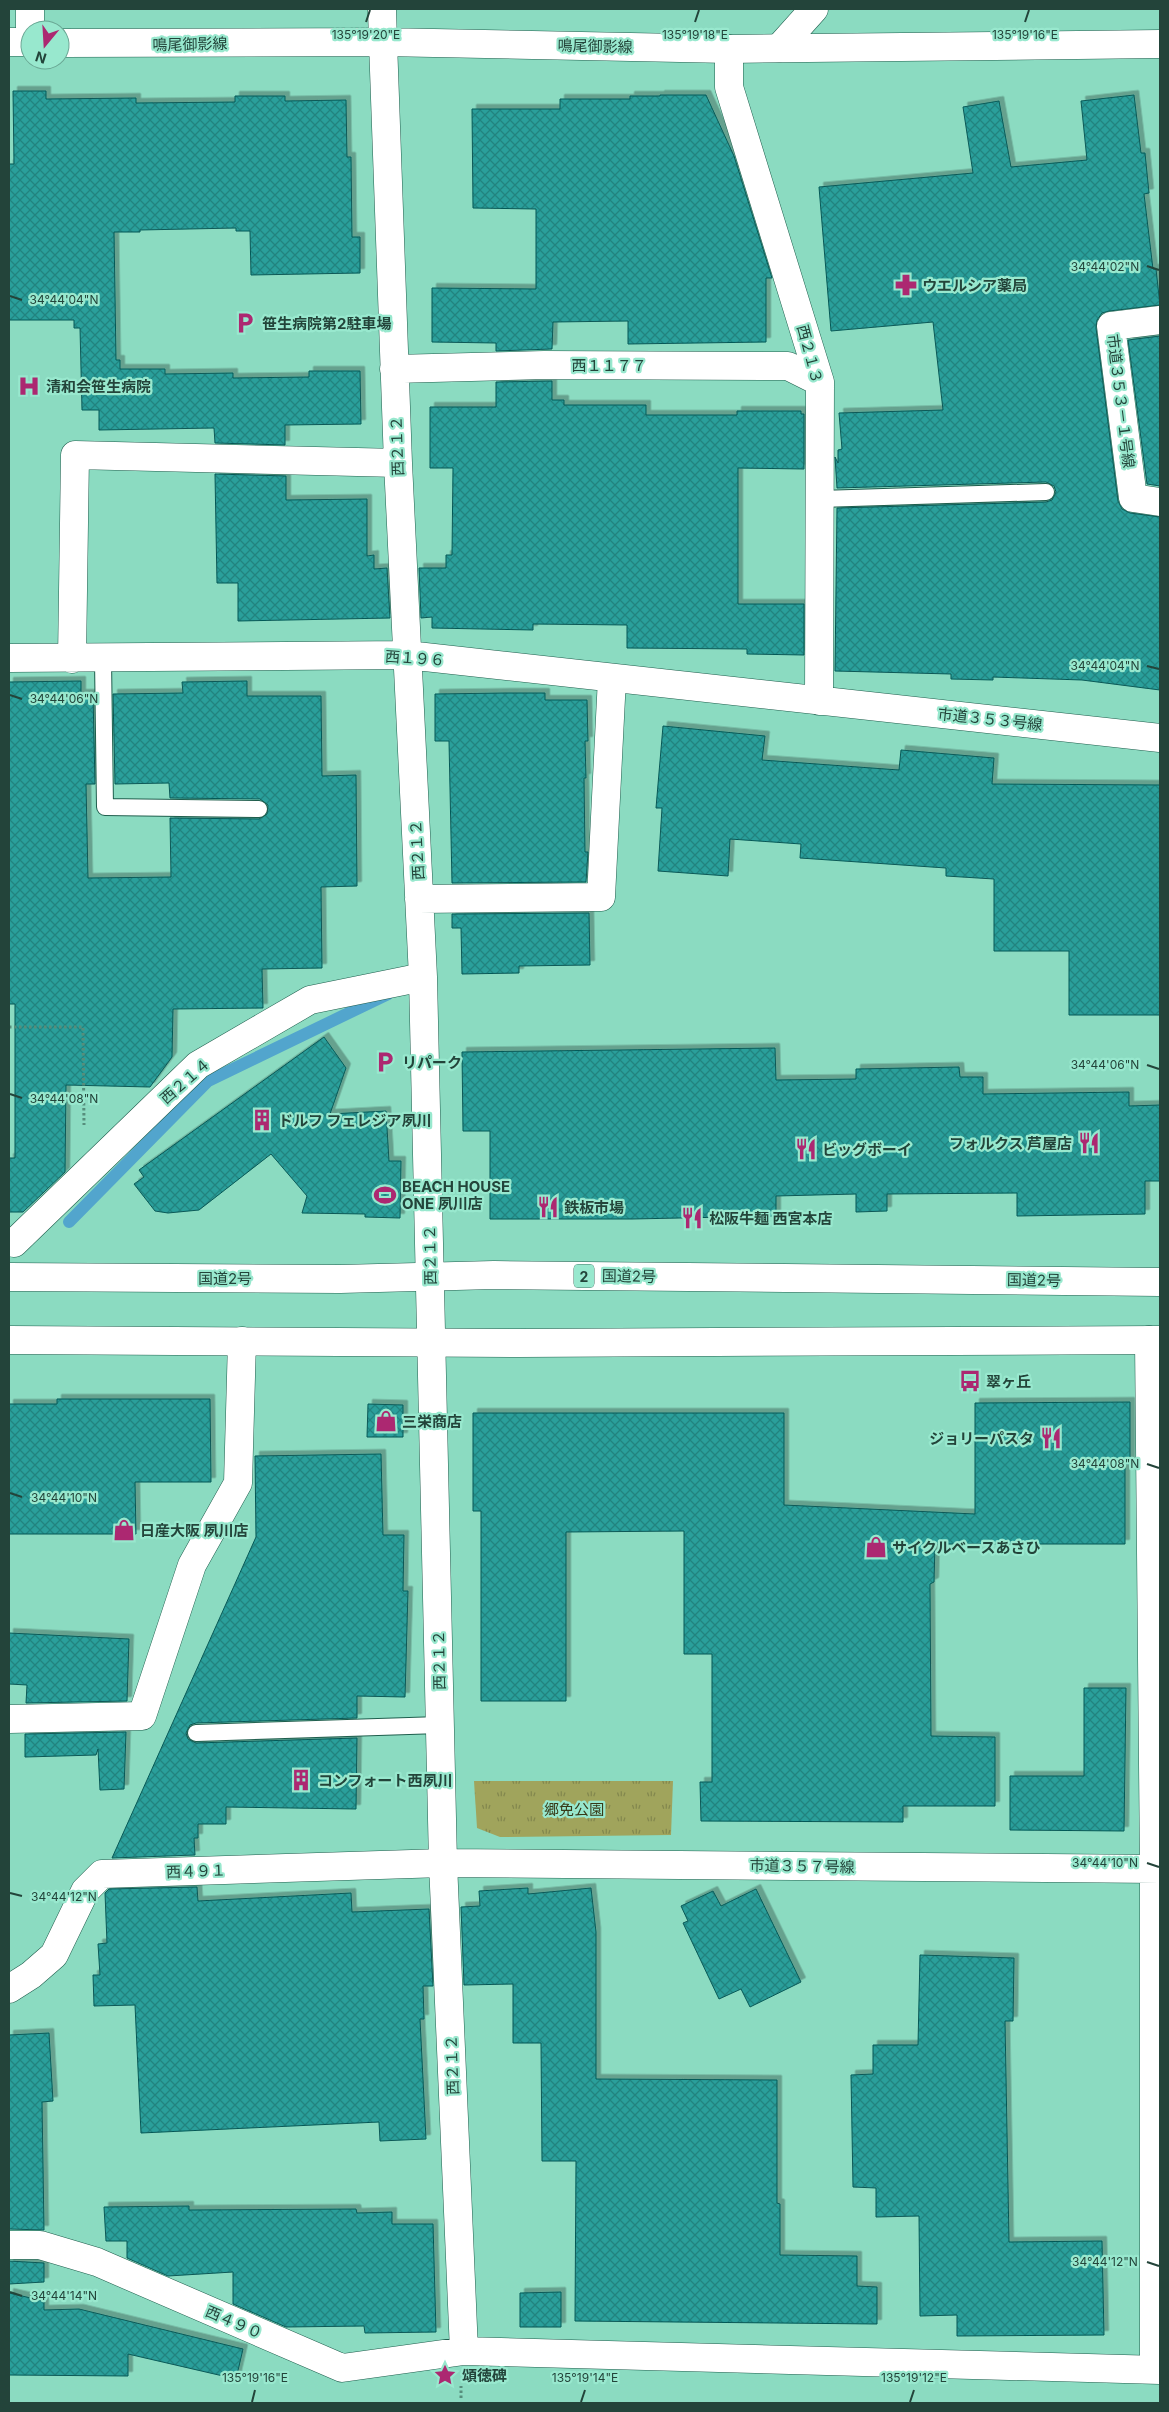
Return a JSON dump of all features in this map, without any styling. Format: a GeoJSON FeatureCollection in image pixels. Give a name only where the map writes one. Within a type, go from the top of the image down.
{"type":"FeatureCollection","features":[{"type":"Feature","properties":{"kind":"main road","name":"西２１２"},"geometry":{"type":"LineString","coordinates":[[382,9],[394,369],[423,977],[443,1863],[464,2352]]}},
{"type":"Feature","properties":{"kind":"main road"},"geometry":{"type":"LineString","coordinates":[[779,48],[814,9]]}},
{"type":"Feature","properties":{"kind":"main road","name":"鳴尾御影線"},"geometry":{"type":"LineString","coordinates":[[70,43],[383,42],[729,49],[1160,44]]}},
{"type":"Feature","properties":{"kind":"main road","name":"西２１３"},"geometry":{"type":"LineString","coordinates":[[729,49],[729,87],[820,382],[819,701]]}},
{"type":"Feature","properties":{"kind":"main road","name":"市道３５３－１号線"},"geometry":{"type":"LineString","coordinates":[[1160,320],[1111,326],[1133,498],[1160,502]]}},
{"type":"Feature","properties":{"kind":"main road","name":"西１１７７"},"geometry":{"type":"LineString","coordinates":[[394,369],[544,365],[788,366],[820,382]]}},
{"type":"Feature","properties":{"kind":"main road"},"geometry":{"type":"LineString","coordinates":[[72,659],[75,455],[398,463]]}},
{"type":"Feature","properties":{"kind":"main road","name":"西１９６"},"geometry":{"type":"LineString","coordinates":[[9,658],[103,659],[407,655],[819,701]]}},
{"type":"Feature","properties":{"kind":"main road"},"geometry":{"type":"LineString","coordinates":[[419,899],[601,897],[612,678]]}},
{"type":"Feature","properties":{"kind":"main road","name":"市道３５３号線"},"geometry":{"type":"LineString","coordinates":[[819,701],[1160,738]]}},
{"type":"Feature","properties":{"kind":"main road","name":"西２１４"},"geometry":{"type":"LineString","coordinates":[[14,1243],[198,1065],[310,1000],[423,977]]}},
{"type":"Feature","properties":{"kind":"main road","name":"国道2号"},"geometry":{"type":"LineString","coordinates":[[9,1277],[340,1279],[494,1275],[1160,1282]]}},
{"type":"Feature","properties":{"kind":"main road"},"geometry":{"type":"LineString","coordinates":[[9,1340],[432,1342],[1154,1340],[1157,2370]]}},
{"type":"Feature","properties":{"kind":"main road"},"geometry":{"type":"LineString","coordinates":[[9,1719],[142,1716],[192,1565],[238,1483],[242,1341]]}},
{"type":"Feature","properties":{"kind":"main road","name":"市道３５７号線"},"geometry":{"type":"LineString","coordinates":[[443,1863],[1157,1869]]}},
{"type":"Feature","properties":{"kind":"main road","name":"西４９１"},"geometry":{"type":"LineString","coordinates":[[9,1989],[31,1975],[54,1955],[85,1891],[102,1874],[443,1863]]}},
{"type":"Feature","properties":{"kind":"main road","name":"西４９０"},"geometry":{"type":"LineString","coordinates":[[9,2245],[40,2245],[97,2262],[342,2368],[464,2352],[1157,2370]]}},
{"type":"Feature","properties":{"kind":"lane"},"geometry":{"type":"LineString","coordinates":[[820,498],[1046,492]]}},
{"type":"Feature","properties":{"kind":"lane"},"geometry":{"type":"LineString","coordinates":[[103,659],[105,807],[259,809]]}},
{"type":"Feature","properties":{"kind":"lane"},"geometry":{"type":"LineString","coordinates":[[196,1733],[440,1725]]}},
{"type":"Feature","properties":{"kind":"path"},"geometry":{"type":"LineString","coordinates":[[9,1027],[83,1027],[85,1174]]}},
{"type":"Feature","properties":{"kind":"green space","name":"郷免公園"},"geometry":{"type":"Polygon","coordinates":[[[474,1781],[673,1781],[671,1835],[500,1837],[477,1828],[474,1781]]]}},
{"type":"Feature","properties":{"kind":"building"},"geometry":{"type":"Polygon","coordinates":[[[13,91],[46,91],[46,99],[136,98],[136,103],[235,102],[235,96],[285,96],[285,101],[346,100],[347,157],[351,157],[352,237],[360,237],[360,273],[251,275],[250,231],[236,231],[236,228],[114,232],[116,360],[120,360],[120,369],[165,369],[165,374],[233,373],[233,378],[309,377],[309,371],[360,371],[361,424],[285,425],[285,445],[215,443],[214,428],[99,430],[99,410],[82,410],[80,328],[74,328],[74,320],[9,320],[9,164],[14,164],[13,91]]]}},
{"type":"Feature","properties":{"kind":"building"},"geometry":{"type":"Polygon","coordinates":[[[706,95],[734,156],[772,278],[766,278],[766,342],[628,344],[628,321],[553,322],[552,349],[496,351],[496,343],[432,342],[432,288],[536,289],[536,209],[473,208],[472,109],[560,109],[560,99],[630,99],[630,96],[706,95]]]}},
{"type":"Feature","properties":{"kind":"building"},"geometry":{"type":"Polygon","coordinates":[[[1134,95],[1141,153],[1145,153],[1149,193],[1144,194],[1153,269],[1156,269],[1160,305],[1102,313],[1097,320],[1096,328],[1118,501],[1122,509],[1130,513],[1160,517],[1160,690],[1082,680],[993,677],[993,680],[951,679],[951,674],[835,671],[837,508],[1046,502],[1052,500],[1056,492],[1054,486],[1046,482],[837,488],[835,457],[838,463],[838,450],[842,449],[839,413],[943,410],[933,322],[831,331],[819,187],[973,173],[963,107],[999,101],[1011,167],[1087,160],[1081,101],[1134,95]]]}},
{"type":"Feature","properties":{"kind":"building"},"geometry":{"type":"Polygon","coordinates":[[[1160,336],[1160,486],[1147,484],[1128,340],[1160,336]]]}},
{"type":"Feature","properties":{"kind":"building"},"geometry":{"type":"Polygon","coordinates":[[[552,381],[552,400],[564,400],[564,405],[646,405],[646,415],[737,415],[737,411],[801,411],[801,414],[804,414],[804,469],[738,468],[738,604],[804,604],[804,655],[747,654],[747,649],[627,648],[627,625],[533,624],[533,630],[432,628],[432,617],[421,618],[419,568],[446,568],[446,555],[452,555],[453,468],[430,468],[430,407],[496,407],[496,382],[552,381]]]}},
{"type":"Feature","properties":{"kind":"building"},"geometry":{"type":"Polygon","coordinates":[[[215,474],[286,476],[286,500],[367,499],[367,556],[374,555],[374,569],[387,568],[390,618],[238,621],[238,583],[217,583],[215,474]]]}},
{"type":"Feature","properties":{"kind":"building"},"geometry":{"type":"Polygon","coordinates":[[[81,681],[81,694],[93,694],[95,784],[86,784],[88,878],[171,877],[170,818],[259,819],[267,814],[268,805],[260,799],[170,798],[169,783],[115,784],[113,694],[183,693],[182,682],[247,681],[247,696],[321,696],[322,776],[356,775],[357,886],[321,887],[322,968],[262,969],[263,1008],[173,1009],[172,1057],[150,1087],[66,1085],[65,1172],[23,1212],[9,1212],[9,1158],[15,1158],[15,1004],[9,1004],[9,682],[81,681]]]}},
{"type":"Feature","properties":{"kind":"building"},"geometry":{"type":"Polygon","coordinates":[[[545,693],[545,700],[587,700],[588,741],[585,741],[586,778],[584,778],[585,852],[588,852],[586,882],[452,883],[449,741],[435,741],[435,694],[545,693]]]}},
{"type":"Feature","properties":{"kind":"building"},"geometry":{"type":"Polygon","coordinates":[[[663,726],[765,736],[762,760],[899,770],[901,750],[994,758],[992,784],[1160,785],[1160,1015],[1069,1015],[1069,951],[994,951],[994,879],[946,876],[946,868],[800,858],[801,844],[730,839],[728,876],[658,871],[662,808],[656,808],[663,726]]]}},
{"type":"Feature","properties":{"kind":"building"},"geometry":{"type":"Polygon","coordinates":[[[589,913],[590,965],[519,966],[519,973],[462,974],[461,928],[452,928],[452,914],[589,913]]]}},
{"type":"Feature","properties":{"kind":"building","name":"ドルフ フェレジア夙川"},"geometry":{"type":"Polygon","coordinates":[[[324,1037],[346,1068],[330,1114],[386,1111],[389,1161],[401,1161],[400,1218],[365,1217],[365,1214],[302,1213],[307,1196],[271,1154],[199,1210],[168,1213],[155,1211],[134,1184],[144,1177],[139,1170],[324,1037]]]}},
{"type":"Feature","properties":{"kind":"building"},"geometry":{"type":"Polygon","coordinates":[[[775,1048],[776,1080],[856,1079],[856,1069],[959,1067],[960,1077],[983,1077],[983,1094],[1129,1092],[1129,1106],[1160,1105],[1160,1181],[1145,1181],[1145,1214],[1017,1216],[1017,1193],[887,1194],[887,1211],[856,1212],[856,1194],[776,1196],[776,1216],[490,1219],[490,1131],[463,1131],[462,1052],[775,1048]]]}},
{"type":"Feature","properties":{"kind":"building"},"geometry":{"type":"Polygon","coordinates":[[[57,1399],[210,1399],[211,1482],[135,1482],[136,1534],[9,1534],[9,1404],[57,1404],[57,1399]]]}},
{"type":"Feature","properties":{"kind":"building"},"geometry":{"type":"Polygon","coordinates":[[[1130,1402],[1130,1464],[1125,1464],[1125,1544],[935,1544],[934,1582],[930,1584],[931,1736],[995,1737],[995,1806],[903,1806],[903,1822],[701,1821],[700,1782],[712,1782],[712,1654],[684,1654],[684,1531],[566,1532],[566,1701],[481,1701],[481,1511],[473,1511],[473,1413],[784,1413],[784,1505],[975,1514],[975,1403],[1130,1402]]]}},
{"type":"Feature","properties":{"kind":"building"},"geometry":{"type":"Polygon","coordinates":[[[368,1404],[403,1405],[403,1437],[367,1437],[368,1404]]]}},
{"type":"Feature","properties":{"kind":"building"},"geometry":{"type":"Polygon","coordinates":[[[381,1454],[383,1535],[404,1535],[403,1591],[408,1591],[405,1697],[357,1696],[357,1718],[196,1723],[190,1725],[186,1733],[188,1739],[196,1743],[357,1738],[356,1809],[226,1807],[226,1824],[198,1824],[198,1838],[194,1838],[195,1855],[112,1858],[256,1537],[255,1456],[381,1454]]]}},
{"type":"Feature","properties":{"kind":"building"},"geometry":{"type":"Polygon","coordinates":[[[9,1633],[129,1639],[127,1701],[26,1703],[27,1685],[9,1684],[9,1633]]]}},
{"type":"Feature","properties":{"kind":"building"},"geometry":{"type":"Polygon","coordinates":[[[1084,1688],[1126,1688],[1124,1831],[1010,1830],[1010,1776],[1084,1776],[1084,1688]]]}},
{"type":"Feature","properties":{"kind":"building"},"geometry":{"type":"Polygon","coordinates":[[[126,1732],[124,1789],[100,1790],[98,1749],[96,1755],[25,1757],[25,1734],[126,1732]]]}},
{"type":"Feature","properties":{"kind":"building"},"geometry":{"type":"Polygon","coordinates":[[[197,1887],[198,1901],[351,1893],[352,1912],[429,1909],[433,1986],[423,1986],[424,2019],[420,2019],[426,2139],[380,2141],[379,2122],[141,2133],[135,2005],[94,2006],[93,1975],[100,1975],[98,1944],[107,1943],[105,1893],[109,1889],[197,1887]]]}},
{"type":"Feature","properties":{"kind":"building"},"geometry":{"type":"Polygon","coordinates":[[[528,1888],[528,1894],[591,1888],[596,1932],[596,2079],[777,2080],[777,2203],[780,2204],[780,2255],[857,2256],[857,2286],[877,2287],[877,2324],[575,2321],[576,2161],[542,2161],[541,2043],[513,2043],[513,1984],[464,1985],[461,1907],[480,1906],[479,1891],[528,1888]]]}},
{"type":"Feature","properties":{"kind":"building"},"geometry":{"type":"Polygon","coordinates":[[[756,1889],[801,1982],[750,2007],[741,1989],[719,1999],[683,1923],[688,1921],[681,1906],[713,1891],[721,1906],[756,1889]]]}},
{"type":"Feature","properties":{"kind":"building"},"geometry":{"type":"Polygon","coordinates":[[[920,1955],[1014,1958],[1013,2021],[1005,2021],[1009,2242],[1102,2241],[1104,2335],[957,2336],[957,2315],[920,2316],[919,2216],[876,2217],[876,2188],[853,2187],[851,2075],[873,2074],[873,2045],[918,2045],[920,1955]]]}},
{"type":"Feature","properties":{"kind":"building"},"geometry":{"type":"Polygon","coordinates":[[[49,2033],[53,2101],[42,2102],[44,2230],[9,2229],[9,2035],[49,2033]]]}},
{"type":"Feature","properties":{"kind":"building"},"geometry":{"type":"Polygon","coordinates":[[[189,2206],[189,2210],[356,2209],[357,2213],[392,2212],[392,2224],[433,2224],[436,2332],[365,2333],[364,2326],[286,2327],[233,2304],[233,2272],[168,2276],[127,2258],[127,2241],[106,2241],[104,2207],[189,2206]]]}},
{"type":"Feature","properties":{"kind":"building"},"geometry":{"type":"Polygon","coordinates":[[[9,2261],[44,2263],[44,2282],[9,2284],[9,2261]]]}},
{"type":"Feature","properties":{"kind":"building"},"geometry":{"type":"Polygon","coordinates":[[[561,2292],[561,2327],[520,2327],[520,2293],[561,2292]]]}},
{"type":"Feature","properties":{"kind":"building"},"geometry":{"type":"Polygon","coordinates":[[[9,2293],[44,2301],[44,2310],[79,2309],[243,2349],[236,2379],[128,2354],[128,2376],[9,2375],[9,2293]]]}},
{"type":"Feature","properties":{"kind":"waterway"},"geometry":{"type":"LineString","coordinates":[[69,1222],[208,1081],[388,994]]}},
{"type":"Feature","properties":{"kind":"place","name":"ウエルシア薬局"},"geometry":{"type":"Point","coordinates":[906,285]}},
{"type":"Feature","properties":{"kind":"place","name":"笹生病院第2駐車場"},"geometry":{"type":"Point","coordinates":[245,323]}},
{"type":"Feature","properties":{"kind":"place","name":"清和会笹生病院"},"geometry":{"type":"Point","coordinates":[29,386]}},
{"type":"Feature","properties":{"kind":"place","name":"リパーク"},"geometry":{"type":"Point","coordinates":[385,1062]}},
{"type":"Feature","properties":{"kind":"place","name":"ドルフ フェレジア夙川"},"geometry":{"type":"Point","coordinates":[262,1120]}},
{"type":"Feature","properties":{"kind":"place","name":"フォルクス 芦屋店"},"geometry":{"type":"Point","coordinates":[1089,1143]}},
{"type":"Feature","properties":{"kind":"place","name":"ビッグボーイ"},"geometry":{"type":"Point","coordinates":[806,1149]}},
{"type":"Feature","properties":{"kind":"place","name":"BEACH HOUSE ONE 夙川店"},"geometry":{"type":"Point","coordinates":[385,1195]}},
{"type":"Feature","properties":{"kind":"place","name":"鉄板市場"},"geometry":{"type":"Point","coordinates":[548,1207]}},
{"type":"Feature","properties":{"kind":"place","name":"松阪牛麺 西宮本店"},"geometry":{"type":"Point","coordinates":[692,1218]}},
{"type":"Feature","properties":{"kind":"place","name":"翠ヶ丘"},"geometry":{"type":"Point","coordinates":[970,1381]}},
{"type":"Feature","properties":{"kind":"place","name":"三栄商店"},"geometry":{"type":"Point","coordinates":[386,1421]}},
{"type":"Feature","properties":{"kind":"place","name":"ジョリーパスタ"},"geometry":{"type":"Point","coordinates":[1051,1438]}},
{"type":"Feature","properties":{"kind":"place","name":"日産大阪 夙川店"},"geometry":{"type":"Point","coordinates":[124,1530]}},
{"type":"Feature","properties":{"kind":"place","name":"サイクルベースあさひ"},"geometry":{"type":"Point","coordinates":[876,1547]}},
{"type":"Feature","properties":{"kind":"place","name":"コンフォート西夙川"},"geometry":{"type":"Point","coordinates":[301,1780]}},
{"type":"Feature","properties":{"kind":"place","name":"頌徳碑"},"geometry":{"type":"Point","coordinates":[445,2375]}}]}
